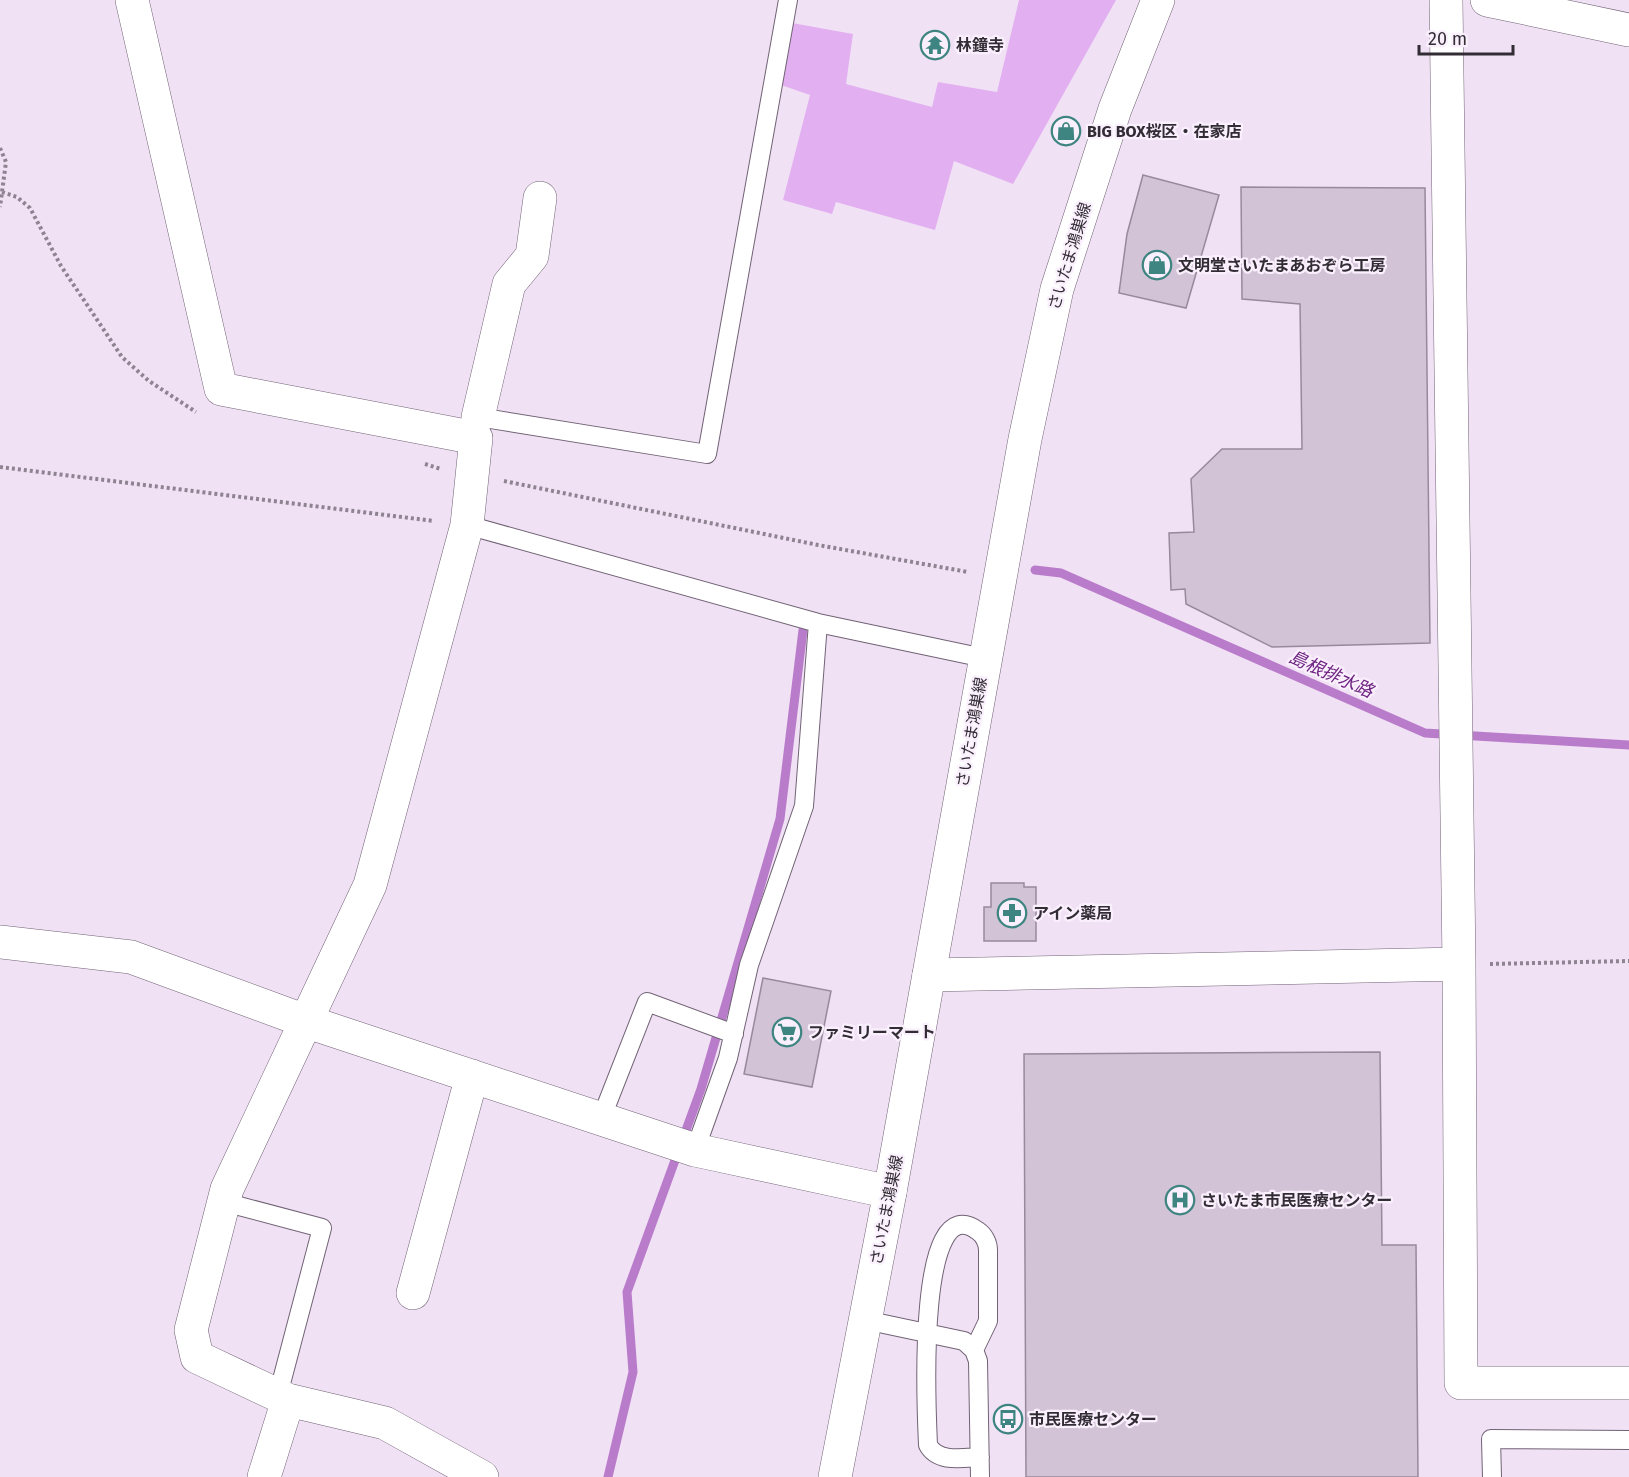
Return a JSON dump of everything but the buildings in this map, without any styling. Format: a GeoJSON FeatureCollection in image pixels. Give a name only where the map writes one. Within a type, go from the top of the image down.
{"type":"FeatureCollection","features":[{"type":"Feature","properties":{"kind":"street"},"geometry":{"type":"LineString","coordinates":[[132,0],[221,389],[477,427]]}},
{"type":"Feature","properties":{"kind":"street","name":"さいたま鴻巣線"},"geometry":{"type":"LineString","coordinates":[[836,1477],[890,1192],[984,658],[1025,439],[1057,289],[1115,109],[1158,0]]}},
{"type":"Feature","properties":{"kind":"street"},"geometry":{"type":"LineString","coordinates":[[1446,0],[1459,964],[1461,1383],[1629,1383]]}},
{"type":"Feature","properties":{"kind":"street"},"geometry":{"type":"LineString","coordinates":[[1487,0],[1565,8],[1629,30]]}},
{"type":"Feature","properties":{"kind":"street"},"geometry":{"type":"LineString","coordinates":[[482,1477],[385,1423],[283,1397],[197,1357],[191,1330],[227,1189],[308,1022],[370,885],[467,525],[477,427],[509,284],[532,256],[540,198]]}},
{"type":"Feature","properties":{"kind":"street"},"geometry":{"type":"LineString","coordinates":[[0,942],[131,957],[308,1022],[695,1150],[890,1192]]}},
{"type":"Feature","properties":{"kind":"street"},"geometry":{"type":"LineString","coordinates":[[929,975],[1459,964]]}},
{"type":"Feature","properties":{"kind":"street"},"geometry":{"type":"LineString","coordinates":[[413,1293],[472,1076]]}},
{"type":"Feature","properties":{"kind":"street"},"geometry":{"type":"LineString","coordinates":[[264,1477],[283,1397]]}},
{"type":"Feature","properties":{"kind":"lane"},"geometry":{"type":"LineString","coordinates":[[477,427],[707,454],[788,0]]}},
{"type":"Feature","properties":{"kind":"lane"},"geometry":{"type":"LineString","coordinates":[[467,525],[818,622],[984,658]]}},
{"type":"Feature","properties":{"kind":"lane"},"geometry":{"type":"LineString","coordinates":[[695,1150],[728,1058],[749,966],[804,806],[818,622]]}},
{"type":"Feature","properties":{"kind":"lane"},"geometry":{"type":"LineString","coordinates":[[601,1119],[647,1002],[734,1034]]}},
{"type":"Feature","properties":{"kind":"lane"},"geometry":{"type":"LineString","coordinates":[[224,1202],[322,1228],[283,1397]]}},
{"type":"Feature","properties":{"kind":"lane"},"geometry":{"type":"LineString","coordinates":[[974,1350],[988,1321],[988,1250],[979,1231],[969,1227],[954,1228],[946,1233],[940,1242],[925,1333],[928,1444],[939,1456],[980,1457]]}},
{"type":"Feature","properties":{"kind":"lane"},"geometry":{"type":"LineString","coordinates":[[866,1320],[964,1341],[974,1350],[978,1361],[980,1477]]}},
{"type":"Feature","properties":{"kind":"lane"},"geometry":{"type":"LineString","coordinates":[[1492,1477],[1491,1439],[1629,1440]]}},
{"type":"Feature","properties":{"kind":"path"},"geometry":{"type":"LineString","coordinates":[[0,148],[6,162],[0,207]]}},
{"type":"Feature","properties":{"kind":"path"},"geometry":{"type":"LineString","coordinates":[[0,467],[467,525]]}},
{"type":"Feature","properties":{"kind":"path"},"geometry":{"type":"LineString","coordinates":[[1459,964],[1629,961]]}},
{"type":"Feature","properties":{"kind":"shaded area"},"geometry":{"type":"Polygon","coordinates":[[[1019,0],[1116,0],[1013,184],[954,161],[935,230],[836,202],[832,214],[783,200],[810,95],[781,85],[792,23],[853,34],[846,84],[932,107],[938,82],[997,92],[1019,0]]]}},
{"type":"Feature","properties":{"kind":"waterway","name":"島根排水路"},"geometry":{"type":"LineString","coordinates":[[1035,570],[1061,573],[1425,733],[1629,745]]}},
{"type":"Feature","properties":{"kind":"waterway"},"geometry":{"type":"LineString","coordinates":[[608,1477],[633,1372],[627,1292],[701,1089],[780,819],[803,630]]}},
{"type":"Feature","properties":{"kind":"place","name":"林鐘寺"},"geometry":{"type":"Point","coordinates":[935,45]}},
{"type":"Feature","properties":{"kind":"place","name":"BIG BOX桜区・在家店"},"geometry":{"type":"Point","coordinates":[1066,131]}},
{"type":"Feature","properties":{"kind":"place","name":"文明堂さいたまあおぞら工房"},"geometry":{"type":"Point","coordinates":[1157,265]}},
{"type":"Feature","properties":{"kind":"place","name":"アイン薬局"},"geometry":{"type":"Point","coordinates":[1012,913]}},
{"type":"Feature","properties":{"kind":"place","name":"ファミリーマート"},"geometry":{"type":"Point","coordinates":[787,1032]}},
{"type":"Feature","properties":{"kind":"place","name":"さいたま市民医療センター"},"geometry":{"type":"Point","coordinates":[1180,1200]}},
{"type":"Feature","properties":{"kind":"place","name":"市民医療センター"},"geometry":{"type":"Point","coordinates":[1008,1419]}}]}
